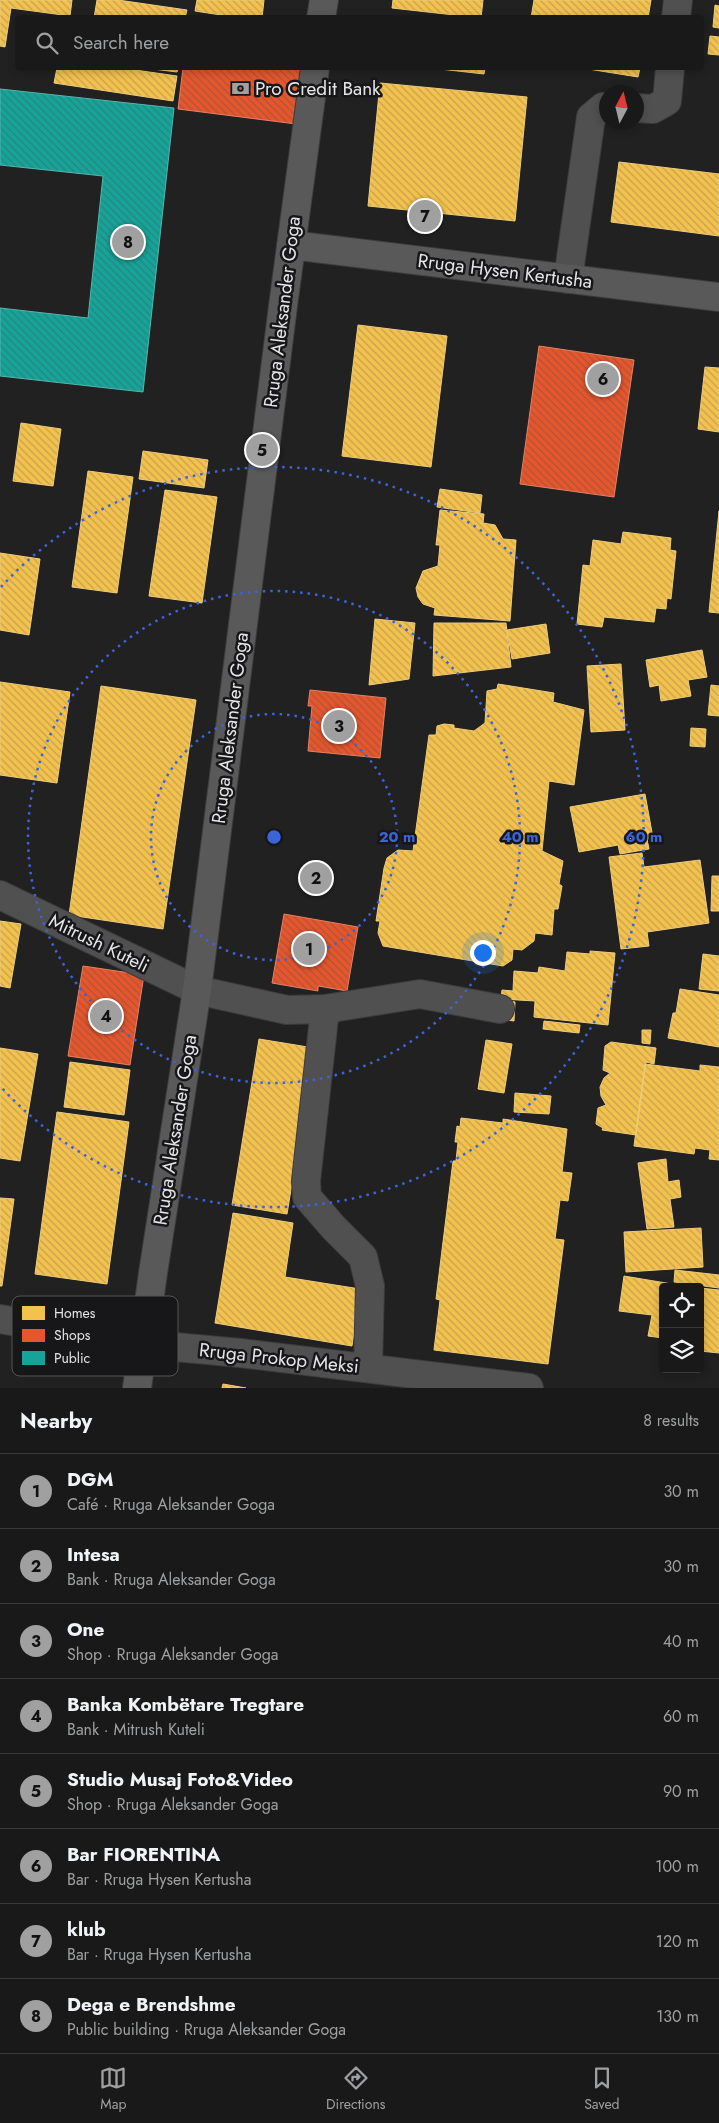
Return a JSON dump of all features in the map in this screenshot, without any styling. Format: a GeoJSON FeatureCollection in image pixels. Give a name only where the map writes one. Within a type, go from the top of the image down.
{"type":"FeatureCollection","features":[{"type":"Feature","properties":{"kind":"main road"},"geometry":{"type":"LineString","coordinates":[[322,15],[324,0]]}},
{"type":"Feature","properties":{"kind":"main road","name":"Rruga Aleksander Goga"},"geometry":{"type":"LineString","coordinates":[[150,1296],[197,990],[315,70]]}},
{"type":"Feature","properties":{"kind":"main road","name":"Rruga Hysen Kertusha"},"geometry":{"type":"LineString","coordinates":[[291,245],[719,297]]}},
{"type":"Feature","properties":{"kind":"street"},"geometry":{"type":"LineString","coordinates":[[676,15],[678,0]]}},
{"type":"Feature","properties":{"kind":"street"},"geometry":{"type":"LineString","coordinates":[[644,108],[653,109],[666,101],[670,70]]}},
{"type":"Feature","properties":{"kind":"street"},"geometry":{"type":"LineString","coordinates":[[568,280],[591,117],[599,110]]}},
{"type":"Feature","properties":{"kind":"street","name":"Mitrush Kuteli"},"geometry":{"type":"LineString","coordinates":[[0,895],[197,990],[287,1010],[325,1009],[420,994],[500,1010]]}},
{"type":"Feature","properties":{"kind":"street"},"geometry":{"type":"LineString","coordinates":[[325,1009],[306,1181],[307,1197],[334,1228],[364,1257],[370,1286],[368,1368]]}},
{"type":"Feature","properties":{"kind":"street","name":"Rruga Prokop Meksi"},"geometry":{"type":"LineString","coordinates":[[178,1347],[240,1352],[529,1388]]}},
{"type":"Feature","properties":{"kind":"building: Homes"},"geometry":{"type":"Polygon","coordinates":[[[0,0],[72,0],[70,15],[11,8],[5,47],[0,46],[0,0]]]}},
{"type":"Feature","properties":{"kind":"building: Homes"},"geometry":{"type":"Polygon","coordinates":[[[97,0],[118,0],[187,10],[186,15],[94,15],[97,0]]]}},
{"type":"Feature","properties":{"kind":"building: Homes"},"geometry":{"type":"Polygon","coordinates":[[[197,0],[264,0],[262,15],[221,15],[195,11],[197,0]]]}},
{"type":"Feature","properties":{"kind":"building: Homes"},"geometry":{"type":"Polygon","coordinates":[[[393,0],[483,0],[481,15],[454,15],[392,8],[393,0]]]}},
{"type":"Feature","properties":{"kind":"building: Homes"},"geometry":{"type":"Polygon","coordinates":[[[534,0],[651,0],[648,15],[532,15],[534,0]]]}},
{"type":"Feature","properties":{"kind":"building: Homes"},"geometry":{"type":"Polygon","coordinates":[[[715,5],[719,6],[719,28],[713,27],[715,5]]]}},
{"type":"Feature","properties":{"kind":"building: Homes"},"geometry":{"type":"Polygon","coordinates":[[[710,36],[719,37],[719,55],[708,54],[710,36]]]}},
{"type":"Feature","properties":{"kind":"building: Homes"},"geometry":{"type":"Polygon","coordinates":[[[57,70],[135,70],[177,76],[173,101],[54,83],[57,70]]]}},
{"type":"Feature","properties":{"kind":"building: Homes"},"geometry":{"type":"Polygon","coordinates":[[[161,70],[178,70],[177,72],[161,70]]]}},
{"type":"Feature","properties":{"kind":"building: Homes"},"geometry":{"type":"Polygon","coordinates":[[[449,70],[485,70],[484,74],[449,70]]]}},
{"type":"Feature","properties":{"kind":"building: Homes"},"geometry":{"type":"Polygon","coordinates":[[[594,70],[640,70],[638,77],[594,70]]]}},
{"type":"Feature","properties":{"kind":"building: Homes"},"geometry":{"type":"Polygon","coordinates":[[[380,83],[527,97],[515,221],[368,206],[380,83]]]}},
{"type":"Feature","properties":{"kind":"building: Homes"},"geometry":{"type":"Polygon","coordinates":[[[619,162],[719,174],[719,236],[611,222],[619,162]]]}},
{"type":"Feature","properties":{"kind":"building: Homes"},"geometry":{"type":"Polygon","coordinates":[[[358,325],[447,336],[431,467],[342,456],[358,325]]]}},
{"type":"Feature","properties":{"kind":"building: Homes"},"geometry":{"type":"Polygon","coordinates":[[[705,367],[719,368],[719,432],[698,429],[705,367]]]}},
{"type":"Feature","properties":{"kind":"building: Homes"},"geometry":{"type":"Polygon","coordinates":[[[21,423],[61,429],[53,486],[13,481],[21,423]]]}},
{"type":"Feature","properties":{"kind":"building: Homes"},"geometry":{"type":"Polygon","coordinates":[[[143,451],[208,460],[204,488],[139,479],[143,451]]]}},
{"type":"Feature","properties":{"kind":"building: Homes"},"geometry":{"type":"Polygon","coordinates":[[[88,471],[133,477],[117,593],[72,587],[88,471]]]}},
{"type":"Feature","properties":{"kind":"building: Homes"},"geometry":{"type":"Polygon","coordinates":[[[440,489],[482,495],[480,513],[437,507],[440,489]]]}},
{"type":"Feature","properties":{"kind":"building: Homes"},"geometry":{"type":"Polygon","coordinates":[[[165,490],[217,497],[202,603],[149,596],[165,490]]]}},
{"type":"Feature","properties":{"kind":"building: Homes"},"geometry":{"type":"Polygon","coordinates":[[[440,510],[484,514],[483,523],[495,525],[503,539],[516,540],[510,621],[434,615],[435,608],[423,604],[418,597],[416,588],[423,571],[438,566],[440,545],[436,545],[440,510]]]}},
{"type":"Feature","properties":{"kind":"building: Homes"},"geometry":{"type":"Polygon","coordinates":[[[719,511],[719,613],[709,612],[719,511]]]}},
{"type":"Feature","properties":{"kind":"building: Homes"},"geometry":{"type":"Polygon","coordinates":[[[623,532],[671,538],[670,550],[676,551],[671,599],[667,598],[666,609],[656,608],[654,622],[604,617],[602,627],[577,624],[583,565],[590,566],[593,540],[621,544],[623,532]]]}},
{"type":"Feature","properties":{"kind":"building: Homes"},"geometry":{"type":"Polygon","coordinates":[[[0,553],[40,559],[29,635],[0,630],[0,553]]]}},
{"type":"Feature","properties":{"kind":"building: Homes"},"geometry":{"type":"Polygon","coordinates":[[[375,619],[415,623],[409,679],[369,685],[375,619]]]}},
{"type":"Feature","properties":{"kind":"building: Homes"},"geometry":{"type":"Polygon","coordinates":[[[434,623],[506,623],[511,667],[433,676],[434,623]]]}},
{"type":"Feature","properties":{"kind":"building: Homes"},"geometry":{"type":"Polygon","coordinates":[[[546,624],[550,653],[512,659],[507,630],[546,624]]]}},
{"type":"Feature","properties":{"kind":"building: Homes"},"geometry":{"type":"Polygon","coordinates":[[[702,650],[707,677],[688,680],[691,696],[661,701],[659,685],[650,687],[646,660],[702,650]]]}},
{"type":"Feature","properties":{"kind":"building: Homes"},"geometry":{"type":"Polygon","coordinates":[[[621,664],[625,730],[591,732],[587,666],[621,664]]]}},
{"type":"Feature","properties":{"kind":"building: Homes"},"geometry":{"type":"Polygon","coordinates":[[[0,682],[70,692],[57,783],[0,775],[0,682]]]}},
{"type":"Feature","properties":{"kind":"building: Homes"},"geometry":{"type":"Polygon","coordinates":[[[498,684],[554,693],[553,702],[584,710],[574,785],[549,781],[542,851],[563,861],[559,884],[562,886],[558,909],[554,909],[552,935],[535,933],[534,941],[522,950],[513,949],[512,960],[503,966],[383,946],[378,933],[380,921],[376,921],[384,868],[387,858],[398,850],[413,851],[429,735],[436,735],[437,726],[444,724],[454,725],[454,728],[474,731],[485,723],[487,691],[497,689],[498,684]]]}},
{"type":"Feature","properties":{"kind":"building: Homes"},"geometry":{"type":"Polygon","coordinates":[[[711,685],[719,686],[719,716],[708,715],[711,685]]]}},
{"type":"Feature","properties":{"kind":"building: Homes"},"geometry":{"type":"Polygon","coordinates":[[[101,686],[196,700],[163,929],[69,915],[101,686]]]}},
{"type":"Feature","properties":{"kind":"building: Homes"},"geometry":{"type":"Polygon","coordinates":[[[691,728],[706,729],[705,747],[690,746],[691,728]]]}},
{"type":"Feature","properties":{"kind":"building: Homes"},"geometry":{"type":"Polygon","coordinates":[[[645,794],[653,838],[647,839],[649,849],[620,854],[618,845],[579,852],[570,807],[645,794]]]}},
{"type":"Feature","properties":{"kind":"building: Homes"},"geometry":{"type":"Polygon","coordinates":[[[642,853],[644,867],[700,860],[709,923],[647,932],[649,946],[621,949],[609,857],[642,853]]]}},
{"type":"Feature","properties":{"kind":"building: Homes"},"geometry":{"type":"Polygon","coordinates":[[[712,876],[719,876],[719,911],[711,911],[712,876]]]}},
{"type":"Feature","properties":{"kind":"building: Homes"},"geometry":{"type":"Polygon","coordinates":[[[0,921],[21,924],[10,988],[0,986],[0,921]]]}},
{"type":"Feature","properties":{"kind":"building: Homes"},"geometry":{"type":"Polygon","coordinates":[[[590,951],[615,953],[608,1025],[534,1017],[535,1001],[501,999],[502,990],[513,991],[514,971],[538,973],[539,967],[565,971],[567,952],[590,954],[590,951]]]}},
{"type":"Feature","properties":{"kind":"building: Homes"},"geometry":{"type":"Polygon","coordinates":[[[703,954],[719,956],[719,991],[699,989],[703,954]]]}},
{"type":"Feature","properties":{"kind":"building: Homes"},"geometry":{"type":"Polygon","coordinates":[[[680,989],[719,995],[719,1047],[668,1038],[673,1013],[676,1013],[680,989]]]}},
{"type":"Feature","properties":{"kind":"building: Homes"},"geometry":{"type":"Polygon","coordinates":[[[510,1001],[515,1002],[514,1021],[507,1020],[510,1001]]]}},
{"type":"Feature","properties":{"kind":"building: Homes"},"geometry":{"type":"Polygon","coordinates":[[[544,1021],[580,1025],[579,1033],[543,1029],[544,1021]]]}},
{"type":"Feature","properties":{"kind":"building: Homes"},"geometry":{"type":"Polygon","coordinates":[[[642,1030],[651,1030],[650,1044],[642,1043],[642,1030]]]}},
{"type":"Feature","properties":{"kind":"building: Homes"},"geometry":{"type":"Polygon","coordinates":[[[259,1039],[314,1048],[287,1214],[232,1205],[259,1039]]]}},
{"type":"Feature","properties":{"kind":"building: Homes"},"geometry":{"type":"Polygon","coordinates":[[[486,1040],[512,1044],[504,1093],[478,1089],[486,1040]]]}},
{"type":"Feature","properties":{"kind":"building: Homes"},"geometry":{"type":"Polygon","coordinates":[[[611,1042],[656,1048],[654,1064],[646,1062],[636,1135],[602,1130],[603,1128],[596,1124],[598,1108],[606,1105],[601,1096],[600,1087],[604,1078],[610,1073],[603,1070],[605,1046],[611,1042]]]}},
{"type":"Feature","properties":{"kind":"building: Homes"},"geometry":{"type":"Polygon","coordinates":[[[0,1048],[38,1054],[20,1161],[0,1158],[0,1048]]]}},
{"type":"Feature","properties":{"kind":"building: Homes"},"geometry":{"type":"Polygon","coordinates":[[[70,1062],[130,1070],[124,1115],[64,1107],[70,1062]]]}},
{"type":"Feature","properties":{"kind":"building: Homes"},"geometry":{"type":"Polygon","coordinates":[[[645,1064],[700,1071],[700,1065],[719,1067],[719,1160],[709,1159],[710,1150],[695,1148],[694,1154],[634,1146],[645,1064]]]}},
{"type":"Feature","properties":{"kind":"building: Homes"},"geometry":{"type":"Polygon","coordinates":[[[515,1093],[551,1096],[549,1114],[514,1112],[515,1093]]]}},
{"type":"Feature","properties":{"kind":"building: Homes"},"geometry":{"type":"Polygon","coordinates":[[[57,1112],[129,1122],[107,1284],[35,1274],[57,1112]]]}},
{"type":"Feature","properties":{"kind":"building: Homes"},"geometry":{"type":"Polygon","coordinates":[[[461,1118],[503,1123],[503,1119],[567,1129],[562,1172],[572,1173],[568,1201],[560,1200],[555,1239],[564,1240],[548,1364],[434,1350],[440,1300],[436,1299],[453,1161],[456,1161],[458,1142],[455,1142],[457,1126],[460,1127],[461,1118]]]}},
{"type":"Feature","properties":{"kind":"building: Homes"},"geometry":{"type":"Polygon","coordinates":[[[666,1159],[668,1182],[679,1180],[681,1197],[670,1199],[674,1227],[647,1229],[638,1163],[666,1159]]]}},
{"type":"Feature","properties":{"kind":"building: Homes"},"geometry":{"type":"Polygon","coordinates":[[[0,1198],[14,1199],[2,1286],[0,1286],[0,1198]]]}},
{"type":"Feature","properties":{"kind":"building: Homes"},"geometry":{"type":"Polygon","coordinates":[[[233,1213],[293,1223],[285,1277],[360,1289],[352,1346],[215,1323],[233,1213]]]}},
{"type":"Feature","properties":{"kind":"building: Homes"},"geometry":{"type":"Polygon","coordinates":[[[701,1228],[703,1267],[626,1272],[624,1232],[701,1228]]]}},
{"type":"Feature","properties":{"kind":"building: Homes"},"geometry":{"type":"Polygon","coordinates":[[[675,1270],[719,1275],[719,1288],[704,1286],[704,1283],[674,1282],[675,1270]]]}},
{"type":"Feature","properties":{"kind":"building: Homes"},"geometry":{"type":"Polygon","coordinates":[[[624,1276],[666,1283],[659,1283],[659,1337],[648,1336],[652,1315],[619,1311],[624,1276]]]}},
{"type":"Feature","properties":{"kind":"building: Homes"},"geometry":{"type":"Polygon","coordinates":[[[704,1288],[719,1290],[719,1353],[704,1351],[704,1288]]]}},
{"type":"Feature","properties":{"kind":"building: Homes"},"geometry":{"type":"Polygon","coordinates":[[[223,1384],[246,1388],[222,1388],[223,1384]]]}},
{"type":"Feature","properties":{"kind":"building: Shops","name":"Pro Credit Bank"},"geometry":{"type":"Polygon","coordinates":[[[183,70],[304,70],[296,124],[178,109],[183,70]]]}},
{"type":"Feature","properties":{"kind":"building: Shops"},"geometry":{"type":"Polygon","coordinates":[[[539,346],[634,360],[614,497],[520,484],[539,346]]]}},
{"type":"Feature","properties":{"kind":"building: Shops"},"geometry":{"type":"Polygon","coordinates":[[[310,690],[386,698],[380,758],[308,751],[312,706],[308,706],[310,690]]]}},
{"type":"Feature","properties":{"kind":"building: Shops"},"geometry":{"type":"Polygon","coordinates":[[[284,914],[358,927],[347,991],[318,986],[318,991],[272,983],[284,914]]]}},
{"type":"Feature","properties":{"kind":"building: Shops"},"geometry":{"type":"Polygon","coordinates":[[[83,966],[144,975],[130,1065],[68,1056],[83,966]]]}},
{"type":"Feature","properties":{"kind":"building: Public"},"geometry":{"type":"Polygon","coordinates":[[[0,89],[174,108],[143,392],[0,376],[0,308],[88,318],[103,176],[0,165],[0,89]]]}},
{"type":"Feature","properties":{"kind":"place","name":"Pro Credit Bank"},"geometry":{"type":"Point","coordinates":[241,88]}},
{"type":"Feature","properties":{"kind":"place","name":"klub"},"geometry":{"type":"Point","coordinates":[425,216]}},
{"type":"Feature","properties":{"kind":"place","name":"Dega e Brendshme"},"geometry":{"type":"Point","coordinates":[128,242]}},
{"type":"Feature","properties":{"kind":"place","name":"Bar FIORENTINA"},"geometry":{"type":"Point","coordinates":[603,379]}},
{"type":"Feature","properties":{"kind":"place","name":"Studio Musaj Foto&Video"},"geometry":{"type":"Point","coordinates":[262,450]}},
{"type":"Feature","properties":{"kind":"place","name":"One"},"geometry":{"type":"Point","coordinates":[339,726]}},
{"type":"Feature","properties":{"kind":"place","name":"Intesa"},"geometry":{"type":"Point","coordinates":[316,878]}},
{"type":"Feature","properties":{"kind":"place","name":"DGM"},"geometry":{"type":"Point","coordinates":[309,949]}},
{"type":"Feature","properties":{"kind":"place","name":"Banka Kombëtare Tregtare"},"geometry":{"type":"Point","coordinates":[106,1016]}}]}
